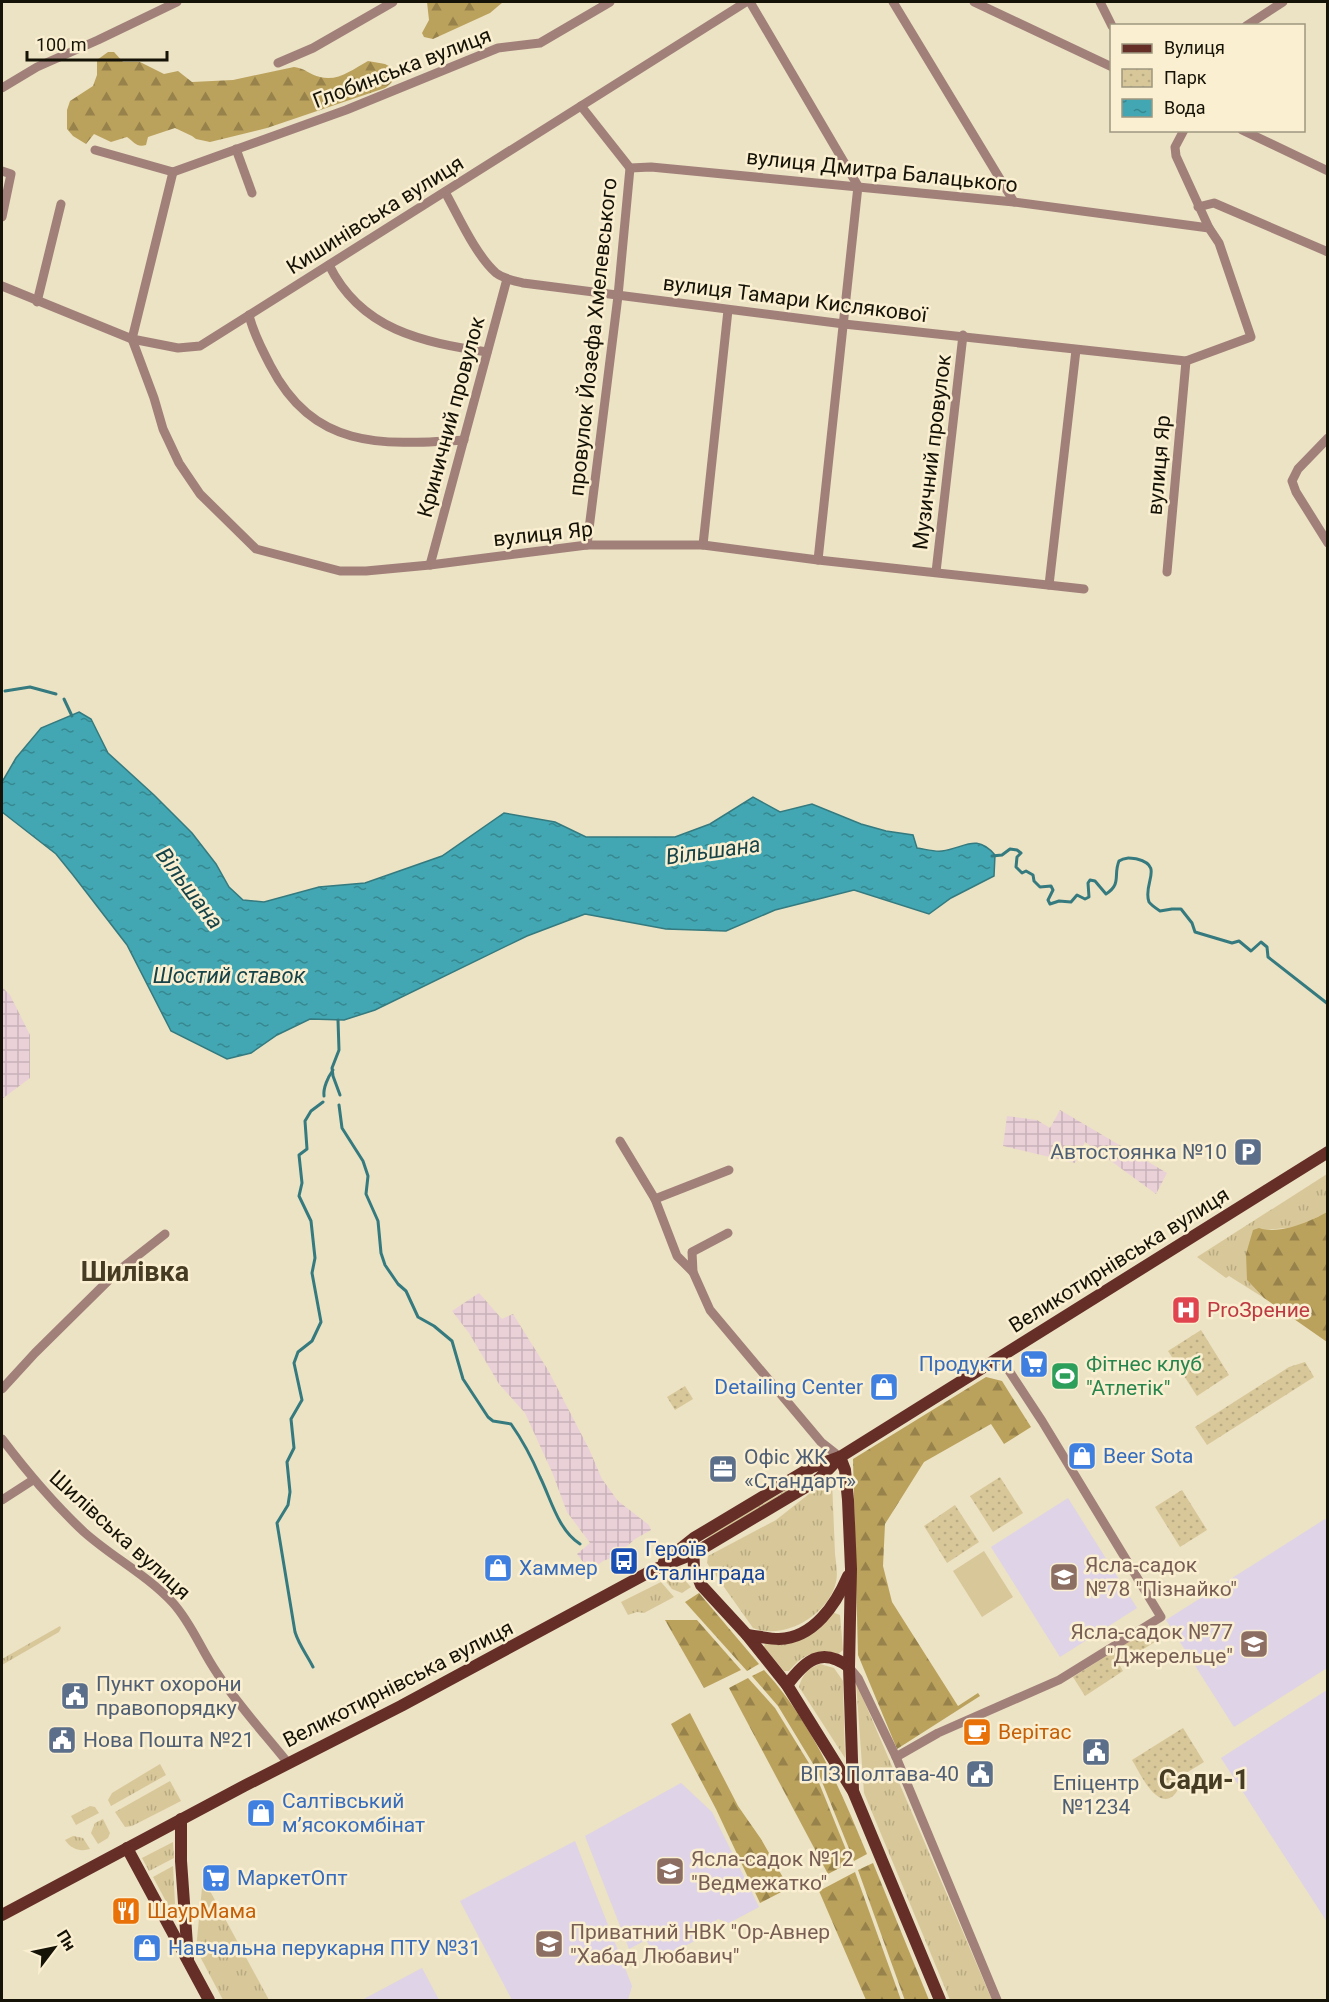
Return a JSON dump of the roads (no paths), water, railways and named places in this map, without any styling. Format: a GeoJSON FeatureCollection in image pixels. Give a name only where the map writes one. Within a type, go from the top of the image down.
{"type":"FeatureCollection","features":[{"type":"Feature","properties":{"kind":"main road","name":"Великотирнівська вулиця"},"geometry":{"type":"LineString","coordinates":[[653,1570],[694,1538],[812,1467],[840,1457],[1328,1152]]}},
{"type":"Feature","properties":{"kind":"main road","name":"Великотирнівська вулиця"},"geometry":{"type":"LineString","coordinates":[[2,1915],[288,1762],[401,1706],[653,1570],[693,1554],[819,1479],[840,1457]]}},
{"type":"Feature","properties":{"kind":"main road"},"geometry":{"type":"LineString","coordinates":[[840,1457],[845,1470],[848,1500],[851,1569],[849,1667],[853,1791]]}},
{"type":"Feature","properties":{"kind":"main road"},"geometry":{"type":"LineString","coordinates":[[694,1538],[694,1568],[701,1585],[747,1635],[787,1685],[853,1791],[940,2001]]}},
{"type":"Feature","properties":{"kind":"main road"},"geometry":{"type":"LineString","coordinates":[[747,1635],[779,1639],[802,1633],[815,1624],[833,1605],[851,1569]]}},
{"type":"Feature","properties":{"kind":"main road"},"geometry":{"type":"LineString","coordinates":[[787,1685],[798,1670],[816,1658],[833,1658],[849,1667]]}},
{"type":"Feature","properties":{"kind":"main road"},"geometry":{"type":"LineString","coordinates":[[181,1819],[181,1861],[189,1963]]}},
{"type":"Feature","properties":{"kind":"main road"},"geometry":{"type":"LineString","coordinates":[[127,1848],[209,2001]]}},
{"type":"Feature","properties":{"kind":"street"},"geometry":{"type":"LineString","coordinates":[[2,88],[37,67],[177,2]]}},
{"type":"Feature","properties":{"kind":"street"},"geometry":{"type":"LineString","coordinates":[[278,63],[313,48],[393,2]]}},
{"type":"Feature","properties":{"kind":"street","name":"Глобинська вулиця"},"geometry":{"type":"LineString","coordinates":[[173,172],[345,110],[498,48],[540,43],[610,2]]}},
{"type":"Feature","properties":{"kind":"street"},"geometry":{"type":"LineString","coordinates":[[748,2],[858,186],[818,560]]}},
{"type":"Feature","properties":{"kind":"street","name":"Кишинівська вулиця"},"geometry":{"type":"LineString","coordinates":[[2,286],[132,339],[178,348],[200,346],[748,2]]}},
{"type":"Feature","properties":{"kind":"street"},"geometry":{"type":"LineString","coordinates":[[893,2],[1014,202]]}},
{"type":"Feature","properties":{"kind":"street"},"geometry":{"type":"LineString","coordinates":[[974,2],[1110,66]]}},
{"type":"Feature","properties":{"kind":"street"},"geometry":{"type":"LineString","coordinates":[[1100,2],[1111,24]]}},
{"type":"Feature","properties":{"kind":"street"},"geometry":{"type":"LineString","coordinates":[[1249,24],[1283,2]]}},
{"type":"Feature","properties":{"kind":"street"},"geometry":{"type":"LineString","coordinates":[[581,106],[630,168]]}},
{"type":"Feature","properties":{"kind":"street"},"geometry":{"type":"LineString","coordinates":[[1183,132],[1175,147],[1176,156],[1198,207],[1219,243],[1251,337],[1186,361]]}},
{"type":"Feature","properties":{"kind":"street"},"geometry":{"type":"LineString","coordinates":[[1246,132],[1328,171]]}},
{"type":"Feature","properties":{"kind":"street"},"geometry":{"type":"LineString","coordinates":[[236,149],[252,193]]}},
{"type":"Feature","properties":{"kind":"street"},"geometry":{"type":"LineString","coordinates":[[95,150],[173,172],[132,339]]}},
{"type":"Feature","properties":{"kind":"street","name":"вулиця Дмитра Балацького"},"geometry":{"type":"LineString","coordinates":[[630,168],[651,167],[1014,202],[1209,228]]}},
{"type":"Feature","properties":{"kind":"street","name":"провулок Йозефа Хмелевського"},"geometry":{"type":"LineString","coordinates":[[587,545],[618,296],[630,168]]}},
{"type":"Feature","properties":{"kind":"street"},"geometry":{"type":"LineString","coordinates":[[2,171],[11,174],[2,217]]}},
{"type":"Feature","properties":{"kind":"street","name":"вулиця Тамари Кислякової"},"geometry":{"type":"LineString","coordinates":[[445,192],[485,260],[497,273],[507,279],[523,283],[844,324],[963,335],[1076,350],[1186,361]]}},
{"type":"Feature","properties":{"kind":"street"},"geometry":{"type":"LineString","coordinates":[[1198,207],[1214,203],[1328,252]]}},
{"type":"Feature","properties":{"kind":"street"},"geometry":{"type":"LineString","coordinates":[[38,302],[61,204]]}},
{"type":"Feature","properties":{"kind":"street"},"geometry":{"type":"LineString","coordinates":[[329,265],[346,293],[376,320],[418,338],[447,346],[487,352]]}},
{"type":"Feature","properties":{"kind":"street","name":"Криничний провулок"},"geometry":{"type":"LineString","coordinates":[[430,565],[507,279]]}},
{"type":"Feature","properties":{"kind":"street"},"geometry":{"type":"LineString","coordinates":[[702,545],[728,310]]}},
{"type":"Feature","properties":{"kind":"street"},"geometry":{"type":"LineString","coordinates":[[249,315],[252,330],[276,377],[297,404],[317,422],[352,436],[381,441],[424,443],[464,440]]}},
{"type":"Feature","properties":{"kind":"street","name":"Музичний провулок"},"geometry":{"type":"LineString","coordinates":[[936,572],[963,335]]}},
{"type":"Feature","properties":{"kind":"street","name":"вулиця Яр"},"geometry":{"type":"LineString","coordinates":[[132,339],[164,429],[179,463],[200,494],[256,549],[340,571],[366,571],[587,545],[702,545],[1084,589]]}},
{"type":"Feature","properties":{"kind":"street"},"geometry":{"type":"LineString","coordinates":[[1049,585],[1076,350]]}},
{"type":"Feature","properties":{"kind":"street","name":"вулиця Яр"},"geometry":{"type":"LineString","coordinates":[[1167,572],[1186,361]]}},
{"type":"Feature","properties":{"kind":"street"},"geometry":{"type":"LineString","coordinates":[[1328,438],[1298,469],[1292,481],[1296,492],[1328,543]]}},
{"type":"Feature","properties":{"kind":"street"},"geometry":{"type":"LineString","coordinates":[[620,1141],[655,1199],[677,1256],[693,1272],[710,1310],[821,1442],[840,1457]]}},
{"type":"Feature","properties":{"kind":"street"},"geometry":{"type":"LineString","coordinates":[[655,1199],[729,1170]]}},
{"type":"Feature","properties":{"kind":"street"},"geometry":{"type":"LineString","coordinates":[[693,1272],[692,1252],[728,1233]]}},
{"type":"Feature","properties":{"kind":"street"},"geometry":{"type":"LineString","coordinates":[[2,1389],[118,1271],[165,1234]]}},
{"type":"Feature","properties":{"kind":"street"},"geometry":{"type":"LineString","coordinates":[[896,1757],[938,1733],[1059,1680],[1161,1617],[1042,1421],[1000,1357]]}},
{"type":"Feature","properties":{"kind":"street","name":"Шилівська вулиця"},"geometry":{"type":"LineString","coordinates":[[2,1439],[33,1480],[85,1533],[139,1574],[172,1603],[188,1623],[229,1690],[288,1762]]}},
{"type":"Feature","properties":{"kind":"street","name":"Шилівська вулиця"},"geometry":{"type":"LineString","coordinates":[[2,1500],[33,1480]]}},
{"type":"Feature","properties":{"kind":"street"},"geometry":{"type":"LineString","coordinates":[[849,1667],[858,1678],[896,1757],[997,2001]]}},
{"type":"Feature","properties":{"kind":"water","name":"Шостий ставок"},"geometry":{"type":"Polygon","coordinates":[[[79,712],[91,719],[108,753],[192,833],[216,864],[229,887],[243,900],[264,902],[319,887],[365,883],[442,856],[504,813],[555,822],[586,837],[675,837],[710,824],[753,797],[780,812],[812,804],[861,824],[913,835],[917,848],[939,851],[976,843],[988,848],[995,855],[994,876],[951,898],[929,914],[854,890],[775,910],[726,931],[666,929],[585,914],[527,936],[375,1010],[344,1020],[310,1019],[277,1035],[251,1053],[227,1059],[171,1031],[127,945],[73,875],[56,854],[2,812],[2,782],[16,758],[41,728],[79,712]]]}},
{"type":"Feature","properties":{"kind":"waterway","name":"Вільшана"},"geometry":{"type":"LineString","coordinates":[[5,691],[30,687],[56,694]]}},
{"type":"Feature","properties":{"kind":"waterway","name":"Вільшана"},"geometry":{"type":"LineString","coordinates":[[64,699],[72,716]]}},
{"type":"Feature","properties":{"kind":"waterway","name":"Вільшана"},"geometry":{"type":"LineString","coordinates":[[992,856],[1002,855],[1010,849],[1021,853],[1017,857],[1016,867],[1022,873],[1026,871],[1033,875],[1034,881],[1040,887],[1051,886],[1053,890],[1048,900],[1050,904],[1059,901],[1071,902],[1077,895],[1085,899],[1089,897],[1088,883],[1090,880],[1095,881],[1106,894],[1116,883],[1119,861],[1130,858],[1145,862],[1150,866],[1148,895],[1149,902],[1154,907],[1160,911],[1181,909],[1192,923],[1195,932],[1232,943],[1239,941],[1251,951],[1261,942],[1267,947],[1268,957],[1328,1004]]}},
{"type":"Feature","properties":{"kind":"waterway"},"geometry":{"type":"LineString","coordinates":[[338,1020],[339,1050],[332,1068],[340,1095]]}},
{"type":"Feature","properties":{"kind":"waterway"},"geometry":{"type":"LineString","coordinates":[[324,1096],[326,1083],[333,1070]]}},
{"type":"Feature","properties":{"kind":"waterway"},"geometry":{"type":"LineString","coordinates":[[313,1667],[295,1632],[277,1523],[288,1505],[290,1492],[287,1462],[294,1448],[291,1419],[302,1400],[294,1363],[298,1352],[312,1341],[321,1322],[312,1273],[315,1258],[311,1221],[299,1196],[302,1183],[299,1155],[307,1149],[305,1121],[311,1111],[323,1102]]}},
{"type":"Feature","properties":{"kind":"waterway"},"geometry":{"type":"LineString","coordinates":[[339,1105],[342,1128],[363,1161],[368,1176],[366,1194],[378,1221],[381,1253],[385,1265],[398,1284],[406,1291],[418,1317],[434,1326],[452,1341],[463,1379],[488,1417],[493,1421],[511,1424],[530,1456],[566,1531],[580,1544]]}},
{"type":"Feature","properties":{"kind":"place","name":"Автостоянка №10"},"geometry":{"type":"Point","coordinates":[1248,1152]}},
{"type":"Feature","properties":{"kind":"place","name":"ProЗрение"},"geometry":{"type":"Point","coordinates":[1186,1310]}},
{"type":"Feature","properties":{"kind":"place","name":"Продукти"},"geometry":{"type":"Point","coordinates":[1034,1364]}},
{"type":"Feature","properties":{"kind":"place","name":"Фітнес клуб \"Атлетік\""},"geometry":{"type":"Point","coordinates":[1065,1376]}},
{"type":"Feature","properties":{"kind":"place","name":"Detailing Center"},"geometry":{"type":"Point","coordinates":[884,1387]}},
{"type":"Feature","properties":{"kind":"place","name":"Beer Sota"},"geometry":{"type":"Point","coordinates":[1082,1456]}},
{"type":"Feature","properties":{"kind":"place","name":"Офіс ЖК «Стандарт»"},"geometry":{"type":"Point","coordinates":[723,1469]}},
{"type":"Feature","properties":{"kind":"place","name":"Героїв Сталінграда"},"geometry":{"type":"Point","coordinates":[624,1561]}},
{"type":"Feature","properties":{"kind":"place","name":"Хаммер"},"geometry":{"type":"Point","coordinates":[498,1568]}},
{"type":"Feature","properties":{"kind":"place","name":"Ясла-садок №78 \"Пізнайко\""},"geometry":{"type":"Point","coordinates":[1064,1577]}},
{"type":"Feature","properties":{"kind":"place","name":"Ясла-садок №77 \"Джерельце\""},"geometry":{"type":"Point","coordinates":[1254,1644]}},
{"type":"Feature","properties":{"kind":"place","name":"Пункт охорони правопорядку"},"geometry":{"type":"Point","coordinates":[75,1696]}},
{"type":"Feature","properties":{"kind":"place","name":"Верітас"},"geometry":{"type":"Point","coordinates":[977,1732]}},
{"type":"Feature","properties":{"kind":"place","name":"Нова Пошта №21"},"geometry":{"type":"Point","coordinates":[62,1740]}},
{"type":"Feature","properties":{"kind":"place","name":"Епіцентр №1234"},"geometry":{"type":"Point","coordinates":[1096,1752]}},
{"type":"Feature","properties":{"kind":"place","name":"ВПЗ Полтава-40"},"geometry":{"type":"Point","coordinates":[980,1774]}},
{"type":"Feature","properties":{"kind":"place","name":"Салтівський мʼясокомбінат"},"geometry":{"type":"Point","coordinates":[261,1813]}},
{"type":"Feature","properties":{"kind":"place","name":"Ясла-садок №12 \"Ведмежатко\""},"geometry":{"type":"Point","coordinates":[670,1871]}},
{"type":"Feature","properties":{"kind":"place","name":"МаркетОпт"},"geometry":{"type":"Point","coordinates":[216,1878]}},
{"type":"Feature","properties":{"kind":"place","name":"ШаурМама"},"geometry":{"type":"Point","coordinates":[126,1911]}},
{"type":"Feature","properties":{"kind":"place","name":"Приватний НВК \"Ор-Авнер \"Хабад Любавич\""},"geometry":{"type":"Point","coordinates":[549,1944]}},
{"type":"Feature","properties":{"kind":"place","name":"Навчальна перукарня ПТУ №31"},"geometry":{"type":"Point","coordinates":[147,1948]}},
{"type":"Feature","properties":{"kind":"district","name":"Шилівка"},"geometry":{"type":"Point","coordinates":[135,1272]}},
{"type":"Feature","properties":{"kind":"district","name":"Сади-1"},"geometry":{"type":"Point","coordinates":[1204,1780]}}]}
